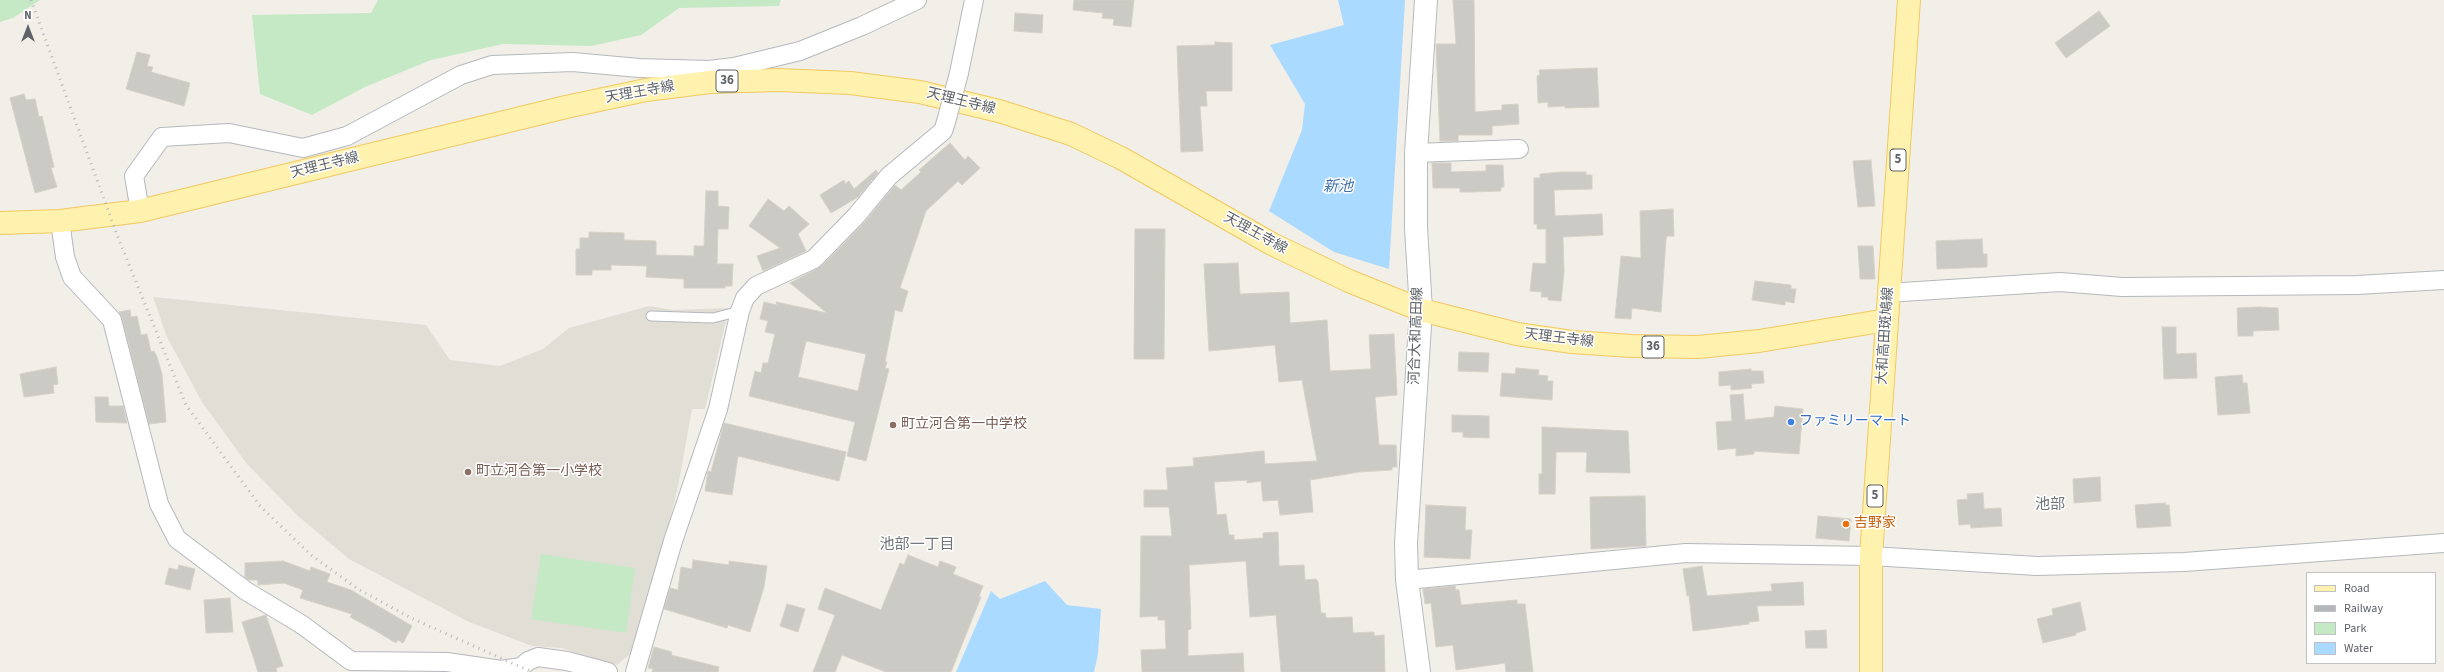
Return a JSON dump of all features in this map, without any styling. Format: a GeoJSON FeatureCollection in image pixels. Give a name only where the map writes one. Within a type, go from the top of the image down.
{"type":"FeatureCollection","features":[{"type":"Feature","properties":{"kind":"main road","name":"河合大和高田線"},"geometry":{"type":"LineString","coordinates":[[1419,672],[1407,580],[1406,543],[1421,310],[1416,228],[1416,153],[1426,0]]}},
{"type":"Feature","properties":{"kind":"main road","name":"大和高田斑鳩線"},"geometry":{"type":"LineString","coordinates":[[1870,672],[1870,556],[1909,0]]}},
{"type":"Feature","properties":{"kind":"main road","name":"天理王寺線"},"geometry":{"type":"LineString","coordinates":[[0,223],[60,221],[140,210],[559,108],[646,90],[710,82],[779,80],[850,83],[920,92],[999,111],[1071,134],[1121,158],[1272,244],[1349,281],[1421,310],[1517,334],[1572,342],[1631,346],[1698,347],[1758,341],[1887,320]]}},
{"type":"Feature","properties":{"kind":"street"},"geometry":{"type":"LineString","coordinates":[[140,210],[134,176],[162,137],[229,133],[303,148],[346,136],[461,75],[492,65],[573,62],[639,68],[708,70],[734,67],[800,51],[862,26],[918,0]]}},
{"type":"Feature","properties":{"kind":"street"},"geometry":{"type":"LineString","coordinates":[[635,672],[673,541],[718,409],[740,311],[745,298],[756,286],[814,259],[856,216],[889,176],[943,131],[959,73],[974,0]]}},
{"type":"Feature","properties":{"kind":"street"},"geometry":{"type":"LineString","coordinates":[[1416,153],[1519,149]]}},
{"type":"Feature","properties":{"kind":"street"},"geometry":{"type":"LineString","coordinates":[[60,221],[65,257],[72,277],[112,320],[159,504],[177,539],[246,591],[301,624],[352,661],[447,662],[501,670],[522,670],[528,661],[538,657],[575,663],[608,672]]}},
{"type":"Feature","properties":{"kind":"street"},"geometry":{"type":"LineString","coordinates":[[1889,291],[1902,292],[2060,282],[2130,287],[2357,284],[2444,280]]}},
{"type":"Feature","properties":{"kind":"street"},"geometry":{"type":"LineString","coordinates":[[1407,580],[1686,553],[1870,556],[2037,566],[2184,562],[2444,543]]}},
{"type":"Feature","properties":{"kind":"lane"},"geometry":{"type":"LineString","coordinates":[[652,316],[713,318],[740,311]]}},
{"type":"Feature","properties":{"kind":"shaded area","name":"町立河合第一小学校"},"geometry":{"type":"Polygon","coordinates":[[[153,297],[426,325],[450,360],[500,366],[543,349],[569,328],[649,306],[672,310],[729,308],[705,409],[692,409],[679,481],[659,568],[630,654],[617,665],[561,648],[532,646],[469,622],[349,559],[298,516],[247,464],[202,402],[167,337],[153,297]]]}},
{"type":"Feature","properties":{"kind":"green space"},"geometry":{"type":"Polygon","coordinates":[[[0,0],[40,0],[13,18],[0,22],[0,0]]]}},
{"type":"Feature","properties":{"kind":"green space"},"geometry":{"type":"Polygon","coordinates":[[[378,0],[781,0],[779,6],[679,8],[641,35],[591,46],[503,44],[431,60],[365,87],[312,115],[260,94],[252,15],[371,13],[378,0]]]}},
{"type":"Feature","properties":{"kind":"green space"},"geometry":{"type":"Polygon","coordinates":[[[541,554],[635,568],[626,633],[531,619],[541,554]]]}},
{"type":"Feature","properties":{"kind":"water","name":"新池"},"geometry":{"type":"Polygon","coordinates":[[[1338,0],[1405,0],[1389,269],[1334,252],[1269,211],[1302,130],[1305,104],[1270,45],[1344,25],[1338,0]]]}},
{"type":"Feature","properties":{"kind":"water"},"geometry":{"type":"Polygon","coordinates":[[[1045,581],[1067,605],[1101,609],[1098,654],[1094,672],[956,672],[991,591],[1000,599],[1045,581]]]}},
{"type":"Feature","properties":{"kind":"building"},"geometry":{"type":"Polygon","coordinates":[[[1074,0],[1134,0],[1131,27],[1113,25],[1114,19],[1102,18],[1103,13],[1073,10],[1074,0]]]}},
{"type":"Feature","properties":{"kind":"building"},"geometry":{"type":"Polygon","coordinates":[[[1453,0],[1474,0],[1475,112],[1502,110],[1502,105],[1518,104],[1519,124],[1492,126],[1492,135],[1458,135],[1458,141],[1440,141],[1436,44],[1456,44],[1453,0]]]}},
{"type":"Feature","properties":{"kind":"building"},"geometry":{"type":"Polygon","coordinates":[[[2099,11],[2110,26],[2066,58],[2055,43],[2099,11]]]}},
{"type":"Feature","properties":{"kind":"building"},"geometry":{"type":"Polygon","coordinates":[[[1015,13],[1043,15],[1042,33],[1014,31],[1015,13]]]}},
{"type":"Feature","properties":{"kind":"building"},"geometry":{"type":"Polygon","coordinates":[[[1215,42],[1232,43],[1232,91],[1206,91],[1207,106],[1200,106],[1203,151],[1181,152],[1177,46],[1215,45],[1215,42]]]}},
{"type":"Feature","properties":{"kind":"building"},"geometry":{"type":"Polygon","coordinates":[[[137,52],[150,55],[147,66],[153,67],[151,72],[190,83],[184,106],[126,89],[137,52]]]}},
{"type":"Feature","properties":{"kind":"building"},"geometry":{"type":"Polygon","coordinates":[[[1597,68],[1599,107],[1548,107],[1548,102],[1538,103],[1537,76],[1540,75],[1539,70],[1597,68]]]}},
{"type":"Feature","properties":{"kind":"building"},"geometry":{"type":"Polygon","coordinates":[[[24,94],[26,100],[35,99],[39,117],[42,116],[54,167],[51,168],[57,187],[35,193],[10,98],[24,94]]]}},
{"type":"Feature","properties":{"kind":"building"},"geometry":{"type":"Polygon","coordinates":[[[950,143],[965,160],[968,156],[980,168],[962,185],[958,181],[926,211],[900,288],[908,291],[902,312],[895,310],[885,362],[887,362],[885,368],[889,369],[866,461],[847,456],[855,422],[749,396],[755,371],[761,373],[763,363],[768,363],[775,334],[765,332],[768,321],[760,319],[764,302],[777,305],[776,302],[827,313],[790,283],[822,266],[864,223],[895,185],[901,190],[921,172],[919,170],[950,143]],[[806,341],[798,377],[858,391],[866,354],[806,341]]]}},
{"type":"Feature","properties":{"kind":"building"},"geometry":{"type":"Polygon","coordinates":[[[1871,160],[1875,206],[1858,207],[1853,161],[1871,160]]]}},
{"type":"Feature","properties":{"kind":"building"},"geometry":{"type":"Polygon","coordinates":[[[1432,163],[1451,163],[1451,172],[1486,171],[1486,165],[1503,165],[1504,187],[1501,187],[1501,191],[1473,192],[1460,192],[1460,188],[1433,188],[1432,163]]]}},
{"type":"Feature","properties":{"kind":"building"},"geometry":{"type":"Polygon","coordinates":[[[876,170],[878,173],[858,197],[831,213],[820,195],[844,180],[845,184],[849,181],[854,189],[876,170]]]}},
{"type":"Feature","properties":{"kind":"building"},"geometry":{"type":"Polygon","coordinates":[[[1586,172],[1586,175],[1592,175],[1592,189],[1554,190],[1555,216],[1602,214],[1603,235],[1563,237],[1564,272],[1561,301],[1548,300],[1548,297],[1541,297],[1542,292],[1530,291],[1533,263],[1546,264],[1546,229],[1537,229],[1537,224],[1534,224],[1534,178],[1540,178],[1540,174],[1586,172]]]}},
{"type":"Feature","properties":{"kind":"building"},"geometry":{"type":"Polygon","coordinates":[[[706,191],[718,191],[718,206],[729,207],[728,229],[718,229],[717,264],[733,264],[732,286],[725,286],[725,288],[684,288],[684,279],[646,277],[647,266],[611,265],[611,270],[592,270],[592,275],[576,275],[576,249],[580,249],[580,238],[589,238],[589,232],[624,233],[624,240],[656,241],[656,255],[694,256],[694,246],[704,246],[706,191]]]}},
{"type":"Feature","properties":{"kind":"building"},"geometry":{"type":"Polygon","coordinates":[[[768,199],[784,211],[789,206],[809,224],[798,234],[806,251],[763,271],[757,256],[780,248],[749,226],[768,199]]]}},
{"type":"Feature","properties":{"kind":"building"},"geometry":{"type":"Polygon","coordinates":[[[1673,209],[1674,236],[1667,236],[1666,239],[1661,312],[1632,308],[1631,319],[1615,318],[1621,256],[1641,258],[1640,211],[1673,209]]]}},
{"type":"Feature","properties":{"kind":"building"},"geometry":{"type":"Polygon","coordinates":[[[1135,229],[1165,229],[1164,359],[1134,359],[1135,229]]]}},
{"type":"Feature","properties":{"kind":"building"},"geometry":{"type":"Polygon","coordinates":[[[1982,239],[1983,254],[1987,254],[1987,267],[1937,269],[1936,241],[1982,239]]]}},
{"type":"Feature","properties":{"kind":"building"},"geometry":{"type":"Polygon","coordinates":[[[1858,246],[1873,246],[1875,279],[1860,279],[1858,246]]]}},
{"type":"Feature","properties":{"kind":"building"},"geometry":{"type":"Polygon","coordinates":[[[1238,263],[1240,294],[1289,292],[1290,323],[1327,320],[1330,371],[1371,369],[1369,335],[1394,334],[1397,395],[1375,397],[1379,445],[1396,445],[1397,467],[1392,467],[1392,470],[1359,472],[1310,480],[1313,512],[1280,515],[1278,500],[1263,501],[1261,481],[1247,483],[1247,480],[1214,482],[1217,515],[1226,514],[1229,535],[1234,535],[1234,540],[1263,538],[1263,533],[1278,532],[1279,566],[1304,565],[1305,580],[1316,579],[1318,582],[1321,613],[1325,613],[1326,618],[1352,617],[1353,633],[1374,632],[1374,636],[1384,635],[1385,672],[1281,672],[1276,615],[1250,617],[1246,561],[1189,565],[1191,629],[1188,630],[1188,656],[1243,653],[1244,672],[1142,672],[1141,650],[1166,649],[1165,620],[1158,620],[1158,616],[1140,617],[1141,536],[1172,536],[1169,507],[1144,507],[1144,490],[1168,490],[1166,468],[1194,466],[1193,458],[1264,451],[1265,464],[1317,461],[1302,380],[1279,382],[1275,345],[1209,351],[1204,264],[1238,263]]]}},
{"type":"Feature","properties":{"kind":"building"},"geometry":{"type":"Polygon","coordinates":[[[1755,281],[1791,285],[1791,289],[1796,289],[1794,303],[1785,301],[1785,305],[1752,300],[1755,281]]]}},
{"type":"Feature","properties":{"kind":"building"},"geometry":{"type":"Polygon","coordinates":[[[2237,308],[2278,308],[2279,330],[2253,331],[2253,336],[2238,336],[2237,308]]]}},
{"type":"Feature","properties":{"kind":"building"},"geometry":{"type":"Polygon","coordinates":[[[130,310],[131,317],[137,316],[141,335],[147,334],[151,352],[154,351],[157,357],[162,374],[166,422],[149,424],[122,317],[119,312],[130,310]]]}},
{"type":"Feature","properties":{"kind":"building"},"geometry":{"type":"Polygon","coordinates":[[[2162,327],[2176,327],[2176,354],[2196,353],[2197,378],[2164,379],[2162,327]]]}},
{"type":"Feature","properties":{"kind":"building"},"geometry":{"type":"Polygon","coordinates":[[[1459,352],[1489,353],[1488,372],[1458,371],[1459,352]]]}},
{"type":"Feature","properties":{"kind":"building"},"geometry":{"type":"Polygon","coordinates":[[[56,367],[58,384],[53,385],[54,393],[24,397],[20,374],[56,367]]]}},
{"type":"Feature","properties":{"kind":"building"},"geometry":{"type":"Polygon","coordinates":[[[1516,368],[1539,370],[1538,375],[1548,376],[1547,381],[1553,381],[1552,400],[1500,396],[1502,373],[1515,374],[1516,368]]]}},
{"type":"Feature","properties":{"kind":"building"},"geometry":{"type":"Polygon","coordinates":[[[1751,369],[1751,371],[1763,371],[1764,383],[1751,384],[1752,388],[1731,390],[1731,385],[1719,386],[1719,372],[1751,369]]]}},
{"type":"Feature","properties":{"kind":"building"},"geometry":{"type":"Polygon","coordinates":[[[2242,375],[2243,383],[2247,383],[2250,413],[2218,415],[2215,377],[2242,375]]]}},
{"type":"Feature","properties":{"kind":"building"},"geometry":{"type":"Polygon","coordinates":[[[1743,394],[1745,420],[1774,417],[1775,406],[1803,409],[1799,454],[1754,451],[1754,454],[1736,456],[1736,448],[1718,450],[1716,422],[1732,421],[1730,395],[1743,394]]]}},
{"type":"Feature","properties":{"kind":"building"},"geometry":{"type":"Polygon","coordinates":[[[95,397],[108,397],[109,406],[123,406],[127,423],[96,422],[95,397]]]}},
{"type":"Feature","properties":{"kind":"building"},"geometry":{"type":"Polygon","coordinates":[[[1452,415],[1489,416],[1489,438],[1463,437],[1463,432],[1452,432],[1452,415]]]}},
{"type":"Feature","properties":{"kind":"building"},"geometry":{"type":"Polygon","coordinates":[[[724,423],[846,452],[839,481],[738,456],[732,495],[705,491],[708,471],[711,472],[724,423]]]}},
{"type":"Feature","properties":{"kind":"building"},"geometry":{"type":"Polygon","coordinates":[[[1542,427],[1628,431],[1630,473],[1586,472],[1587,452],[1556,452],[1555,494],[1539,494],[1539,474],[1542,474],[1542,427]]]}},
{"type":"Feature","properties":{"kind":"building"},"geometry":{"type":"Polygon","coordinates":[[[2100,477],[2101,501],[2074,503],[2073,479],[2100,477]]]}},
{"type":"Feature","properties":{"kind":"building"},"geometry":{"type":"Polygon","coordinates":[[[1983,493],[1984,509],[2001,508],[2002,526],[1971,528],[1970,524],[1959,525],[1957,500],[1968,499],[1967,494],[1983,493]]]}},
{"type":"Feature","properties":{"kind":"building"},"geometry":{"type":"Polygon","coordinates":[[[1645,496],[1646,546],[1591,549],[1590,497],[1645,496]]]}},
{"type":"Feature","properties":{"kind":"building"},"geometry":{"type":"Polygon","coordinates":[[[2165,503],[2165,505],[2169,505],[2171,526],[2137,528],[2135,505],[2165,503]]]}},
{"type":"Feature","properties":{"kind":"building"},"geometry":{"type":"Polygon","coordinates":[[[1426,505],[1466,507],[1465,530],[1472,530],[1470,559],[1424,557],[1426,505]]]}},
{"type":"Feature","properties":{"kind":"building"},"geometry":{"type":"Polygon","coordinates":[[[1818,516],[1851,519],[1849,541],[1816,538],[1818,516]]]}},
{"type":"Feature","properties":{"kind":"building"},"geometry":{"type":"Polygon","coordinates":[[[908,555],[938,567],[940,561],[956,567],[953,574],[983,586],[979,596],[981,597],[951,672],[886,672],[842,655],[835,672],[813,672],[835,615],[818,609],[825,588],[881,610],[900,563],[904,565],[908,555]]]}},
{"type":"Feature","properties":{"kind":"building"},"geometry":{"type":"Polygon","coordinates":[[[693,560],[729,565],[729,561],[767,566],[764,587],[750,632],[728,625],[727,628],[664,609],[670,588],[678,590],[681,567],[692,569],[693,560]]]}},
{"type":"Feature","properties":{"kind":"building"},"geometry":{"type":"Polygon","coordinates":[[[283,561],[310,571],[311,567],[330,574],[327,582],[351,590],[412,626],[403,643],[398,640],[396,643],[350,617],[352,614],[300,598],[303,590],[284,583],[258,585],[258,580],[249,580],[245,577],[245,563],[283,561]]]}},
{"type":"Feature","properties":{"kind":"building"},"geometry":{"type":"Polygon","coordinates":[[[179,565],[195,569],[190,590],[165,584],[169,568],[178,570],[179,565]]]}},
{"type":"Feature","properties":{"kind":"building"},"geometry":{"type":"Polygon","coordinates":[[[1702,566],[1707,596],[1772,591],[1771,584],[1803,582],[1804,605],[1757,606],[1759,621],[1749,622],[1749,624],[1693,631],[1689,595],[1687,596],[1683,569],[1702,566]]]}},
{"type":"Feature","properties":{"kind":"building"},"geometry":{"type":"Polygon","coordinates":[[[1455,586],[1456,590],[1459,590],[1461,605],[1517,600],[1517,604],[1525,604],[1533,672],[1506,672],[1505,663],[1456,670],[1453,645],[1436,647],[1431,603],[1425,604],[1423,589],[1455,586]]]}},
{"type":"Feature","properties":{"kind":"building"},"geometry":{"type":"Polygon","coordinates":[[[230,598],[233,632],[206,633],[204,600],[230,598]]]}},
{"type":"Feature","properties":{"kind":"building"},"geometry":{"type":"Polygon","coordinates":[[[2080,602],[2086,630],[2076,633],[2076,635],[2043,643],[2037,619],[2053,615],[2052,609],[2080,602]]]}},
{"type":"Feature","properties":{"kind":"building"},"geometry":{"type":"Polygon","coordinates":[[[787,604],[805,609],[798,632],[780,626],[787,604]]]}},
{"type":"Feature","properties":{"kind":"building"},"geometry":{"type":"Polygon","coordinates":[[[266,615],[283,666],[276,668],[277,672],[258,672],[242,622],[266,615]]]}},
{"type":"Feature","properties":{"kind":"building"},"geometry":{"type":"Polygon","coordinates":[[[1826,630],[1827,648],[1806,648],[1805,631],[1826,630]]]}},
{"type":"Feature","properties":{"kind":"building"},"geometry":{"type":"Polygon","coordinates":[[[654,647],[672,652],[671,655],[719,667],[718,672],[652,672],[653,669],[648,668],[654,647]]]}},
{"type":"Feature","properties":{"kind":"railway"},"geometry":{"type":"LineString","coordinates":[[31,0],[119,240],[186,405],[260,506],[311,555],[358,589],[411,618],[532,672]]}},
{"type":"Feature","properties":{"kind":"place","name":"ファミリーマート"},"geometry":{"type":"Point","coordinates":[1791,422]}},
{"type":"Feature","properties":{"kind":"place","name":"町立河合第一中学校"},"geometry":{"type":"Point","coordinates":[893,425]}},
{"type":"Feature","properties":{"kind":"place","name":"町立河合第一小学校"},"geometry":{"type":"Point","coordinates":[468,472]}},
{"type":"Feature","properties":{"kind":"place","name":"吉野家"},"geometry":{"type":"Point","coordinates":[1846,524]}},
{"type":"Feature","properties":{"kind":"district","name":"池部"},"geometry":{"type":"Point","coordinates":[2050,506]}},
{"type":"Feature","properties":{"kind":"district","name":"池部一丁目"},"geometry":{"type":"Point","coordinates":[917,546]}}]}
